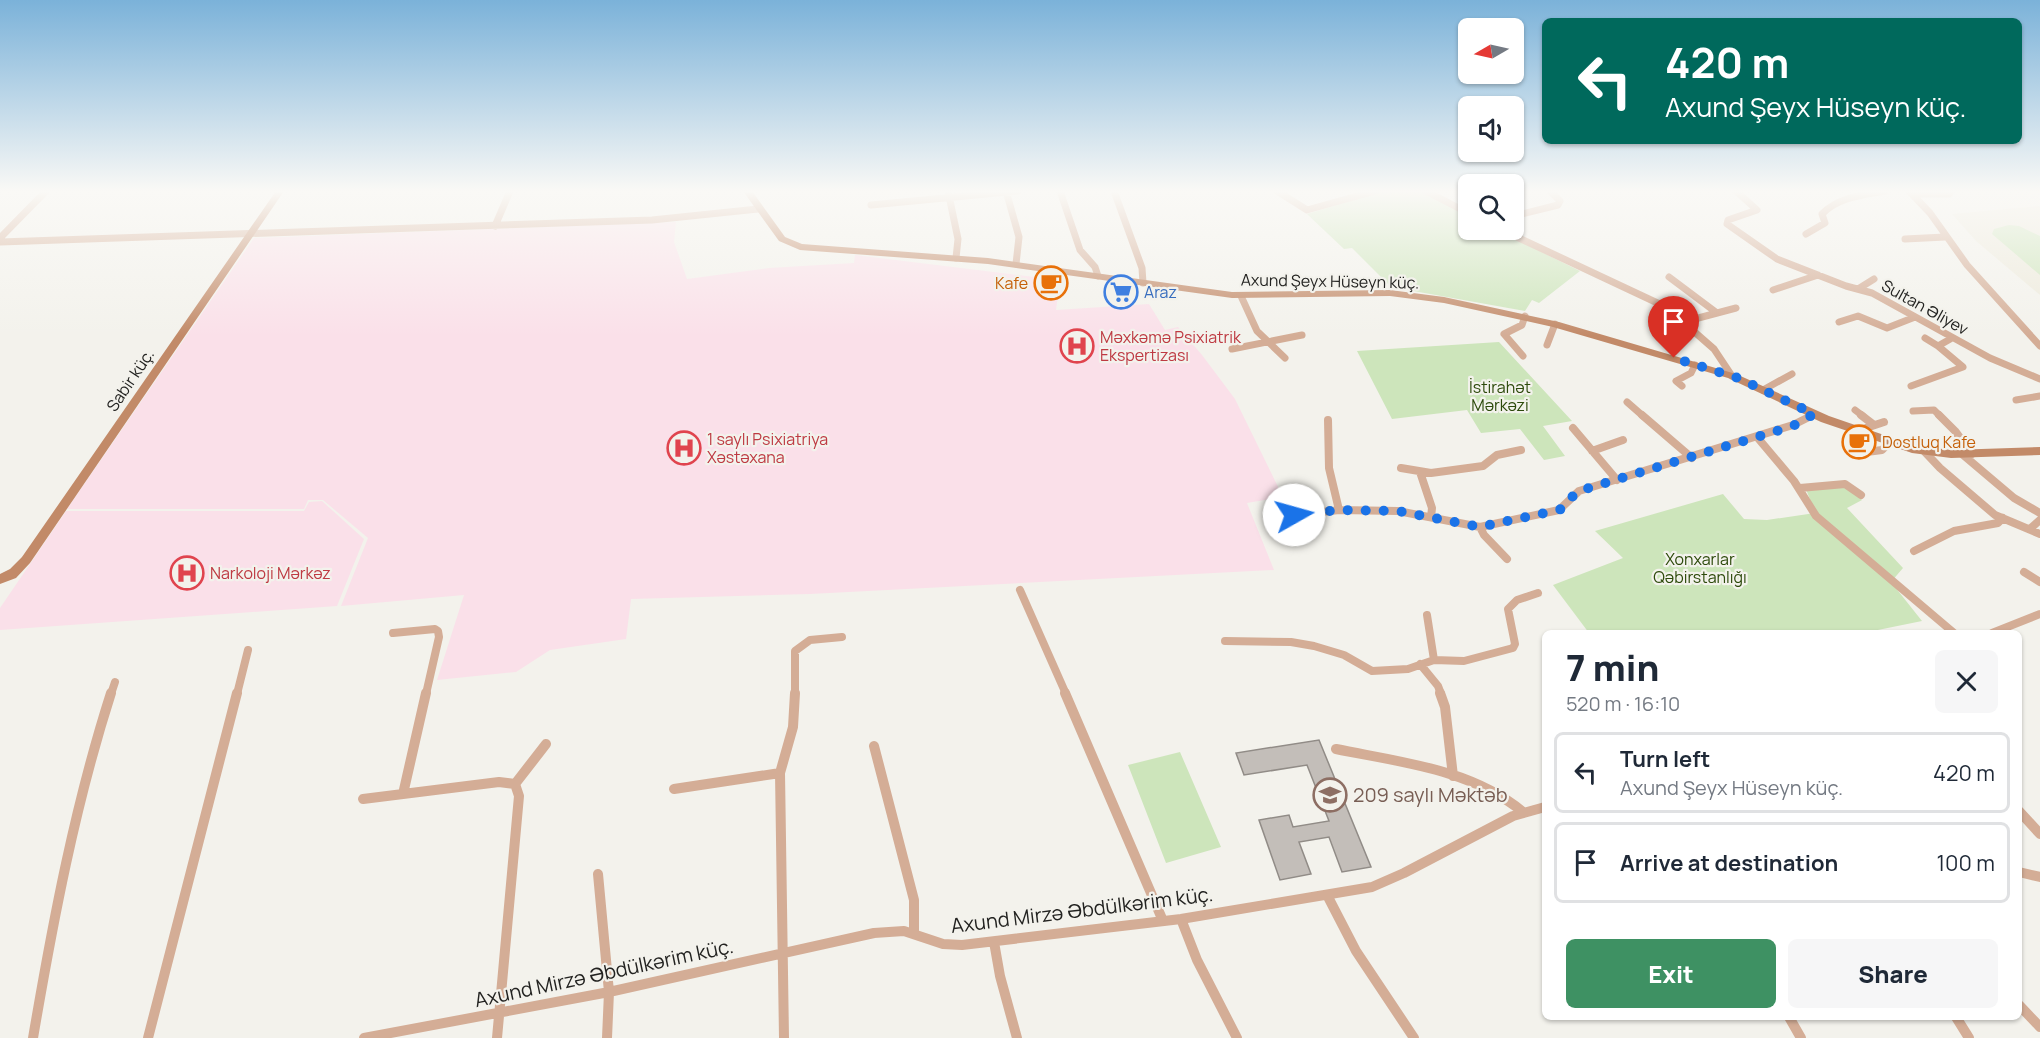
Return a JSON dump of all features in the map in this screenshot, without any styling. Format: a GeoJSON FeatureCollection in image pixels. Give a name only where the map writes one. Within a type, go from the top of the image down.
{"type":"FeatureCollection","features":[{"type":"Feature","properties":{"kind":"main road","name":"Sabir küç."},"geometry":{"type":"LineString","coordinates":[[0,579],[9,577],[18,571],[26,561],[246,239]]}},
{"type":"Feature","properties":{"kind":"main road","name":"Axund Şeyx Hüseyn küç."},"geometry":{"type":"LineString","coordinates":[[783,239],[800,247],[1016,264],[1241,296],[1329,293],[1407,295],[1444,300],[1525,316],[1732,376],[1814,414],[1890,442],[1924,451],[1967,454],[2040,452]]}},
{"type":"Feature","properties":{"kind":"street"},"geometry":{"type":"LineString","coordinates":[[0,240],[28,239]]}},
{"type":"Feature","properties":{"kind":"street"},"geometry":{"type":"LineString","coordinates":[[956,258],[958,239]]}},
{"type":"Feature","properties":{"kind":"street"},"geometry":{"type":"LineString","coordinates":[[1016,264],[1019,239]]}},
{"type":"Feature","properties":{"kind":"street"},"geometry":{"type":"LineString","coordinates":[[1076,239],[1080,250],[1095,267],[1098,276]]}},
{"type":"Feature","properties":{"kind":"street"},"geometry":{"type":"LineString","coordinates":[[1132,239],[1142,268],[1143,282]]}},
{"type":"Feature","properties":{"kind":"street","name":"Sultan Əliyev"},"geometry":{"type":"LineString","coordinates":[[1747,239],[1771,256],[1877,295],[1990,358],[2040,379]]}},
{"type":"Feature","properties":{"kind":"street"},"geometry":{"type":"LineString","coordinates":[[1947,239],[2040,345]]}},
{"type":"Feature","properties":{"kind":"street"},"geometry":{"type":"LineString","coordinates":[[1524,240],[1655,301],[1687,321],[1726,363],[1732,376]]}},
{"type":"Feature","properties":{"kind":"street"},"geometry":{"type":"LineString","coordinates":[[1773,290],[1814,279],[1818,275]]}},
{"type":"Feature","properties":{"kind":"street"},"geometry":{"type":"LineString","coordinates":[[1669,277],[1718,313]]}},
{"type":"Feature","properties":{"kind":"street"},"geometry":{"type":"LineString","coordinates":[[1858,289],[1874,279]]}},
{"type":"Feature","properties":{"kind":"street"},"geometry":{"type":"LineString","coordinates":[[1241,296],[1251,323],[1264,341],[1285,358]]}},
{"type":"Feature","properties":{"kind":"street"},"geometry":{"type":"LineString","coordinates":[[1687,321],[1736,308]]}},
{"type":"Feature","properties":{"kind":"street"},"geometry":{"type":"LineString","coordinates":[[1523,356],[1504,334],[1522,325],[1525,316]]}},
{"type":"Feature","properties":{"kind":"street"},"geometry":{"type":"LineString","coordinates":[[1839,322],[1858,316],[1887,328],[1915,317]]}},
{"type":"Feature","properties":{"kind":"street"},"geometry":{"type":"LineString","coordinates":[[1547,345],[1555,324]]}},
{"type":"Feature","properties":{"kind":"street"},"geometry":{"type":"LineString","coordinates":[[1232,349],[1302,335]]}},
{"type":"Feature","properties":{"kind":"street"},"geometry":{"type":"LineString","coordinates":[[1911,386],[1963,367],[1938,346],[1924,338]]}},
{"type":"Feature","properties":{"kind":"street"},"geometry":{"type":"LineString","coordinates":[[1938,346],[1952,338]]}},
{"type":"Feature","properties":{"kind":"street"},"geometry":{"type":"LineString","coordinates":[[1682,386],[1676,381],[1691,373],[1695,365]]}},
{"type":"Feature","properties":{"kind":"street"},"geometry":{"type":"LineString","coordinates":[[1763,390],[1792,374]]}},
{"type":"Feature","properties":{"kind":"street"},"geometry":{"type":"LineString","coordinates":[[2016,400],[2040,396]]}},
{"type":"Feature","properties":{"kind":"street"},"geometry":{"type":"LineString","coordinates":[[1627,402],[1692,458]]}},
{"type":"Feature","properties":{"kind":"street"},"geometry":{"type":"LineString","coordinates":[[1913,411],[1934,410],[1955,431],[1967,454],[2014,498],[2040,513]]}},
{"type":"Feature","properties":{"kind":"street"},"geometry":{"type":"LineString","coordinates":[[1855,411],[1874,425]]}},
{"type":"Feature","properties":{"kind":"street"},"geometry":{"type":"LineString","coordinates":[[1294,515],[1339,510],[1398,511],[1480,527],[1559,510],[1579,491],[1793,426],[1814,414]]}},
{"type":"Feature","properties":{"kind":"street"},"geometry":{"type":"LineString","coordinates":[[1328,420],[1329,468],[1339,510]]}},
{"type":"Feature","properties":{"kind":"street"},"geometry":{"type":"LineString","coordinates":[[1861,432],[1863,429],[1884,422]]}},
{"type":"Feature","properties":{"kind":"street"},"geometry":{"type":"LineString","coordinates":[[1573,428],[1617,480]]}},
{"type":"Feature","properties":{"kind":"street"},"geometry":{"type":"LineString","coordinates":[[1757,436],[1800,488],[1808,505],[1821,521],[1950,630]]}},
{"type":"Feature","properties":{"kind":"street"},"geometry":{"type":"LineString","coordinates":[[1592,451],[1623,440]]}},
{"type":"Feature","properties":{"kind":"street"},"geometry":{"type":"LineString","coordinates":[[1859,453],[1882,450],[1890,442]]}},
{"type":"Feature","properties":{"kind":"street"},"geometry":{"type":"LineString","coordinates":[[1401,468],[1420,472],[1440,472],[1483,466],[1497,455],[1521,450]]}},
{"type":"Feature","properties":{"kind":"street"},"geometry":{"type":"LineString","coordinates":[[1924,451],[1980,503],[2003,518],[2031,528],[2040,534]]}},
{"type":"Feature","properties":{"kind":"street"},"geometry":{"type":"LineString","coordinates":[[1420,472],[1432,508],[1431,517]]}},
{"type":"Feature","properties":{"kind":"street"},"geometry":{"type":"LineString","coordinates":[[1800,488],[1845,484],[1861,495]]}},
{"type":"Feature","properties":{"kind":"street"},"geometry":{"type":"LineString","coordinates":[[1914,551],[1950,532],[1998,523],[2003,518]]}},
{"type":"Feature","properties":{"kind":"street"},"geometry":{"type":"LineString","coordinates":[[2031,528],[2040,520]]}},
{"type":"Feature","properties":{"kind":"street"},"geometry":{"type":"LineString","coordinates":[[1480,527],[1484,535],[1507,559]]}},
{"type":"Feature","properties":{"kind":"street"},"geometry":{"type":"LineString","coordinates":[[2024,572],[2040,582]]}},
{"type":"Feature","properties":{"kind":"street"},"geometry":{"type":"LineString","coordinates":[[1020,590],[1155,898],[1162,921]]}},
{"type":"Feature","properties":{"kind":"street"},"geometry":{"type":"LineString","coordinates":[[1225,641],[1291,642],[1314,646],[1344,655],[1372,671],[1408,669],[1434,660],[1464,661],[1513,648],[1515,644],[1508,609],[1517,600],[1538,593]]}},
{"type":"Feature","properties":{"kind":"street"},"geometry":{"type":"LineString","coordinates":[[2000,630],[2040,614]]}},
{"type":"Feature","properties":{"kind":"street"},"geometry":{"type":"LineString","coordinates":[[1427,615],[1434,660]]}},
{"type":"Feature","properties":{"kind":"street"},"geometry":{"type":"LineString","coordinates":[[393,633],[435,629],[438,631],[439,638],[403,794]]}},
{"type":"Feature","properties":{"kind":"street"},"geometry":{"type":"LineString","coordinates":[[784,1038],[780,773],[782,760],[791,737],[793,721],[795,651],[800,644],[809,640],[842,637]]}},
{"type":"Feature","properties":{"kind":"street"},"geometry":{"type":"LineString","coordinates":[[148,1038],[248,650]]}},
{"type":"Feature","properties":{"kind":"street"},"geometry":{"type":"LineString","coordinates":[[1420,664],[1438,686],[1444,707],[1453,776]]}},
{"type":"Feature","properties":{"kind":"street"},"geometry":{"type":"LineString","coordinates":[[33,1038],[55,909],[93,744],[115,682]]}},
{"type":"Feature","properties":{"kind":"street"},"geometry":{"type":"LineString","coordinates":[[515,783],[546,744]]}},
{"type":"Feature","properties":{"kind":"street"},"geometry":{"type":"LineString","coordinates":[[874,746],[914,900],[914,934]]}},
{"type":"Feature","properties":{"kind":"street"},"geometry":{"type":"LineString","coordinates":[[1336,749],[1453,776],[1507,797],[1523,812]]}},
{"type":"Feature","properties":{"kind":"street"},"geometry":{"type":"LineString","coordinates":[[674,789],[780,773]]}},
{"type":"Feature","properties":{"kind":"street"},"geometry":{"type":"LineString","coordinates":[[363,799],[499,782],[515,783]]}},
{"type":"Feature","properties":{"kind":"street"},"geometry":{"type":"LineString","coordinates":[[497,1038],[519,796],[515,783]]}},
{"type":"Feature","properties":{"kind":"street","name":"Axund Mirzə Əbdülkərim küç."},"geometry":{"type":"LineString","coordinates":[[364,1038],[609,992],[874,933],[904,931],[943,944],[994,942],[1181,919],[1363,889],[1385,882],[1523,812],[1542,808]]}},
{"type":"Feature","properties":{"kind":"street"},"geometry":{"type":"LineString","coordinates":[[2022,815],[2040,834]]}},
{"type":"Feature","properties":{"kind":"street"},"geometry":{"type":"LineString","coordinates":[[2022,873],[2040,877]]}},
{"type":"Feature","properties":{"kind":"street"},"geometry":{"type":"LineString","coordinates":[[598,874],[609,992],[606,1038]]}},
{"type":"Feature","properties":{"kind":"street"},"geometry":{"type":"LineString","coordinates":[[1327,895],[1342,928],[1414,1038]]}},
{"type":"Feature","properties":{"kind":"street"},"geometry":{"type":"LineString","coordinates":[[1181,919],[1197,960],[1237,1038]]}},
{"type":"Feature","properties":{"kind":"street"},"geometry":{"type":"LineString","coordinates":[[994,942],[1000,976],[1017,1038]]}},
{"type":"Feature","properties":{"kind":"street"},"geometry":{"type":"LineString","coordinates":[[2022,1008],[2040,1027]]}},
{"type":"Feature","properties":{"kind":"street"},"geometry":{"type":"LineString","coordinates":[[1791,1020],[1801,1038]]}},
{"type":"Feature","properties":{"kind":"street"},"geometry":{"type":"LineString","coordinates":[[1958,1020],[1969,1038]]}},
{"type":"Feature","properties":{"kind":"shaded area","name":"1 saylı Psixiatriya Xəstəxana"},"geometry":{"type":"Polygon","coordinates":[[[253,239],[674,239],[687,279],[769,268],[854,263],[855,255],[1060,280],[1056,310],[1149,304],[1165,330],[1178,327],[1235,399],[1283,497],[1247,503],[1274,570],[810,594],[631,599],[626,639],[550,650],[516,672],[437,680],[464,595],[341,606],[368,538],[323,500],[308,500],[304,509],[67,509],[253,239]]]}},
{"type":"Feature","properties":{"kind":"shaded area"},"geometry":{"type":"Polygon","coordinates":[[[1975,239],[2040,239],[2040,295],[1975,239]]]}},
{"type":"Feature","properties":{"kind":"shaded area","name":"Narkoloji Mərkəz"},"geometry":{"type":"Polygon","coordinates":[[[322,501],[364,539],[337,606],[0,630],[0,608],[66,511],[304,511],[309,502],[322,501]]]}},
{"type":"Feature","properties":{"kind":"green space"},"geometry":{"type":"Polygon","coordinates":[[[1334,239],[1517,240],[1580,271],[1539,303],[1532,300],[1525,311],[1391,287],[1352,248],[1344,249],[1334,239]]]}},
{"type":"Feature","properties":{"kind":"green space"},"geometry":{"type":"Polygon","coordinates":[[[1998,239],[2040,239],[2040,275],[1998,239]]]}},
{"type":"Feature","properties":{"kind":"green space","name":"İstirahət Mərkəzi"},"geometry":{"type":"Polygon","coordinates":[[[1499,342],[1572,421],[1543,426],[1565,456],[1544,460],[1520,429],[1481,433],[1467,410],[1392,419],[1357,351],[1499,342]]]}},
{"type":"Feature","properties":{"kind":"green space","name":"Xonxarlar Qəbirstanlığı"},"geometry":{"type":"Polygon","coordinates":[[[1847,486],[1862,500],[1847,508],[1903,568],[1891,582],[1922,621],[1878,630],[1587,630],[1553,585],[1623,558],[1595,531],[1723,494],[1744,519],[1767,520],[1815,513],[1806,489],[1847,486]]]}},
{"type":"Feature","properties":{"kind":"green space"},"geometry":{"type":"Polygon","coordinates":[[[1180,752],[1221,847],[1166,863],[1128,765],[1180,752]]]}},
{"type":"Feature","properties":{"kind":"building","name":"209 saylı Məktəb"},"geometry":{"type":"Polygon","coordinates":[[[1319,740],[1371,867],[1342,872],[1329,837],[1299,842],[1311,874],[1280,880],[1259,820],[1289,815],[1293,827],[1329,821],[1307,765],[1244,775],[1236,753],[1319,740]]]}},
{"type":"Feature","properties":{"kind":"place","name":"Kafe"},"geometry":{"type":"Point","coordinates":[1051,283]}},
{"type":"Feature","properties":{"kind":"place","name":"Araz"},"geometry":{"type":"Point","coordinates":[1121,292]}},
{"type":"Feature","properties":{"kind":"place","name":"Məxkəmə Psixiatrik Ekspertizası"},"geometry":{"type":"Point","coordinates":[1077,346]}},
{"type":"Feature","properties":{"kind":"place","name":"Dostluq Kafe"},"geometry":{"type":"Point","coordinates":[1859,442]}},
{"type":"Feature","properties":{"kind":"place","name":"1 saylı Psixiatriya Xəstəxana"},"geometry":{"type":"Point","coordinates":[684,448]}},
{"type":"Feature","properties":{"kind":"place","name":"Narkoloji Mərkəz"},"geometry":{"type":"Point","coordinates":[187,573]}},
{"type":"Feature","properties":{"kind":"place","name":"209 saylı Məktəb"},"geometry":{"type":"Point","coordinates":[1330,795]}},
{"type":"Feature","properties":{"kind":"route"},"geometry":{"type":"LineString","coordinates":[[1294,515],[1339,510],[1398,511],[1485,527],[1559,510],[1579,491],[1793,426],[1814,414],[1738,378],[1674,358]]}}]}
